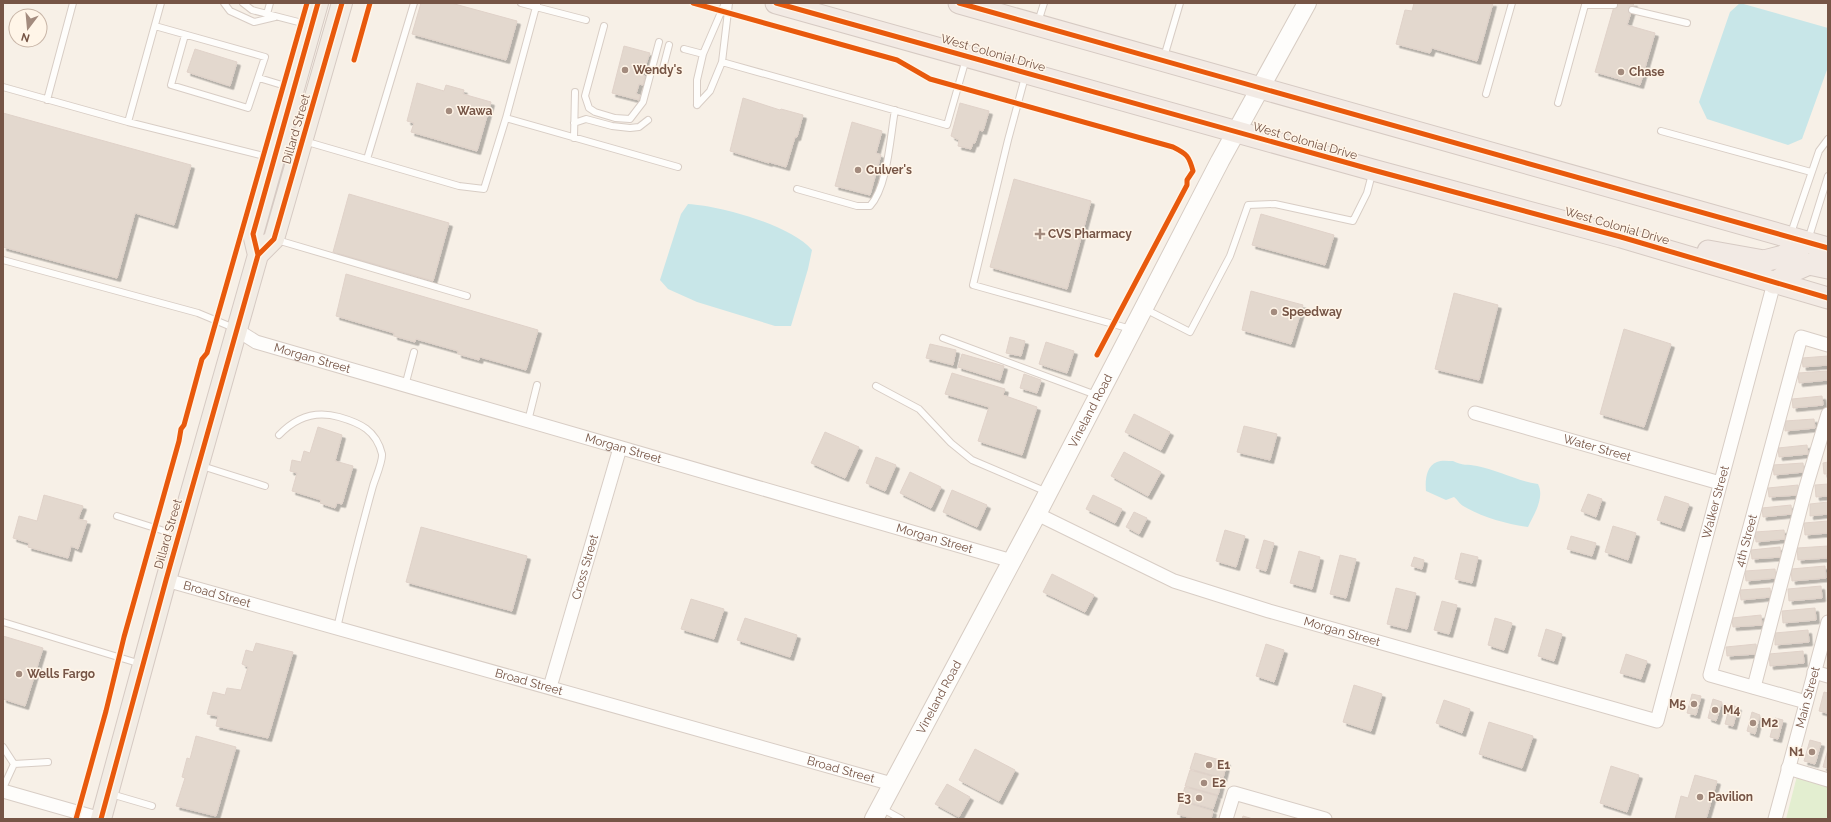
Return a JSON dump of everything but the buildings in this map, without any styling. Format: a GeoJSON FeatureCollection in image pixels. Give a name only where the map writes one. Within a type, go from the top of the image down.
{"type":"FeatureCollection","features":[{"type":"Feature","properties":{"kind":"highway","name":"West Colonial Drive"},"geometry":{"type":"LineString","coordinates":[[776,3],[1373,170],[1621,237],[1828,298]]}},
{"type":"Feature","properties":{"kind":"highway"},"geometry":{"type":"LineString","coordinates":[[965,4],[1828,248]]}},
{"type":"Feature","properties":{"kind":"highway"},"geometry":{"type":"LineString","coordinates":[[1621,237],[1764,261],[1783,256],[1799,239]]}},
{"type":"Feature","properties":{"kind":"highway"},"geometry":{"type":"LineString","coordinates":[[1774,283],[1791,272],[1809,264],[1828,268]]}},
{"type":"Feature","properties":{"kind":"main road","name":"Dillard Street"},"geometry":{"type":"LineString","coordinates":[[101,819],[178,535],[258,255],[253,234],[318,3]]}},
{"type":"Feature","properties":{"kind":"main road","name":"Dillard Street"},"geometry":{"type":"LineString","coordinates":[[258,255],[274,239],[342,3]]}},
{"type":"Feature","properties":{"kind":"main road","name":"Vineland Road"},"geometry":{"type":"LineString","coordinates":[[877,813],[1038,514],[1236,132],[1307,3]]}},
{"type":"Feature","properties":{"kind":"street","name":"Walker Street"},"geometry":{"type":"LineString","coordinates":[[1657,721],[1774,283]]}},
{"type":"Feature","properties":{"kind":"street","name":"Morgan Street"},"geometry":{"type":"LineString","coordinates":[[237,330],[256,342],[1012,561]]}},
{"type":"Feature","properties":{"kind":"street","name":"4th Street"},"geometry":{"type":"LineString","coordinates":[[1806,702],[1710,674],[1801,337],[1828,345]]}},
{"type":"Feature","properties":{"kind":"street","name":"Water Street"},"geometry":{"type":"LineString","coordinates":[[1475,413],[1720,483]]}},
{"type":"Feature","properties":{"kind":"street"},"geometry":{"type":"LineString","coordinates":[[1754,687],[1806,487],[1828,414]]}},
{"type":"Feature","properties":{"kind":"street","name":"Cross Street"},"geometry":{"type":"LineString","coordinates":[[550,687],[620,448]]}},
{"type":"Feature","properties":{"kind":"street","name":"Morgan Street"},"geometry":{"type":"LineString","coordinates":[[1038,514],[1174,581],[1270,611],[1657,721]]}},
{"type":"Feature","properties":{"kind":"street","name":"Broad Street"},"geometry":{"type":"LineString","coordinates":[[166,580],[892,784]]}},
{"type":"Feature","properties":{"kind":"street","name":"Main Street"},"geometry":{"type":"LineString","coordinates":[[1775,819],[1828,622]]}},
{"type":"Feature","properties":{"kind":"street"},"geometry":{"type":"LineString","coordinates":[[1814,672],[1828,676]]}},
{"type":"Feature","properties":{"kind":"street"},"geometry":{"type":"LineString","coordinates":[[1788,768],[1828,780]]}},
{"type":"Feature","properties":{"kind":"street"},"geometry":{"type":"LineString","coordinates":[[3,791],[101,819]]}},
{"type":"Feature","properties":{"kind":"street"},"geometry":{"type":"LineString","coordinates":[[1226,819],[1234,793],[1326,819]]}},
{"type":"Feature","properties":{"kind":"lane"},"geometry":{"type":"LineString","coordinates":[[47,100],[73,3]]}},
{"type":"Feature","properties":{"kind":"lane"},"geometry":{"type":"LineString","coordinates":[[128,122],[161,3]]}},
{"type":"Feature","properties":{"kind":"lane"},"geometry":{"type":"LineString","coordinates":[[224,3],[230,10],[254,22],[277,16]]}},
{"type":"Feature","properties":{"kind":"lane"},"geometry":{"type":"LineString","coordinates":[[243,3],[252,10],[311,26]]}},
{"type":"Feature","properties":{"kind":"lane"},"geometry":{"type":"LineString","coordinates":[[267,14],[270,3]]}},
{"type":"Feature","properties":{"kind":"lane"},"geometry":{"type":"LineString","coordinates":[[367,159],[414,3]]}},
{"type":"Feature","properties":{"kind":"lane"},"geometry":{"type":"LineString","coordinates":[[522,3],[537,5],[586,20]]}},
{"type":"Feature","properties":{"kind":"lane"},"geometry":{"type":"LineString","coordinates":[[725,3],[703,54],[697,80],[697,105],[710,91],[722,62],[729,3]]}},
{"type":"Feature","properties":{"kind":"lane"},"geometry":{"type":"LineString","coordinates":[[1038,25],[1044,3]]}},
{"type":"Feature","properties":{"kind":"lane"},"geometry":{"type":"LineString","coordinates":[[1163,60],[1180,3]]}},
{"type":"Feature","properties":{"kind":"lane"},"geometry":{"type":"LineString","coordinates":[[1486,94],[1512,3]]}},
{"type":"Feature","properties":{"kind":"lane"},"geometry":{"type":"LineString","coordinates":[[303,141],[459,186],[484,189],[506,118],[537,5]]}},
{"type":"Feature","properties":{"kind":"lane"},"geometry":{"type":"LineString","coordinates":[[1558,104],[1585,5],[1614,5]]}},
{"type":"Feature","properties":{"kind":"lane"},"geometry":{"type":"LineString","coordinates":[[1632,10],[1687,23]]}},
{"type":"Feature","properties":{"kind":"lane"},"geometry":{"type":"LineString","coordinates":[[154,26],[265,57],[248,108],[171,85],[185,35]]}},
{"type":"Feature","properties":{"kind":"lane"},"geometry":{"type":"LineString","coordinates":[[604,26],[585,96],[589,108],[595,112],[615,118],[630,119],[643,102],[659,42]]}},
{"type":"Feature","properties":{"kind":"lane"},"geometry":{"type":"LineString","coordinates":[[662,68],[669,44]]}},
{"type":"Feature","properties":{"kind":"lane"},"geometry":{"type":"LineString","coordinates":[[684,49],[703,54]]}},
{"type":"Feature","properties":{"kind":"lane"},"geometry":{"type":"LineString","coordinates":[[722,62],[947,125],[967,56]]}},
{"type":"Feature","properties":{"kind":"lane"},"geometry":{"type":"LineString","coordinates":[[1026,73],[1008,140],[973,285],[1134,330]]}},
{"type":"Feature","properties":{"kind":"lane"},"geometry":{"type":"LineString","coordinates":[[259,78],[293,89]]}},
{"type":"Feature","properties":{"kind":"lane"},"geometry":{"type":"LineString","coordinates":[[3,87],[128,122],[275,158]]}},
{"type":"Feature","properties":{"kind":"lane"},"geometry":{"type":"LineString","coordinates":[[574,138],[575,92]]}},
{"type":"Feature","properties":{"kind":"lane"},"geometry":{"type":"LineString","coordinates":[[797,189],[857,206],[870,206],[876,198],[888,157],[895,110]]}},
{"type":"Feature","properties":{"kind":"lane"},"geometry":{"type":"LineString","coordinates":[[506,118],[678,167]]}},
{"type":"Feature","properties":{"kind":"lane"},"geometry":{"type":"LineString","coordinates":[[574,123],[586,119],[612,126],[630,128],[639,127],[648,120]]}},
{"type":"Feature","properties":{"kind":"lane"},"geometry":{"type":"LineString","coordinates":[[1661,131],[1811,172]]}},
{"type":"Feature","properties":{"kind":"lane"},"geometry":{"type":"LineString","coordinates":[[1799,239],[1811,172],[1819,151],[1828,139]]}},
{"type":"Feature","properties":{"kind":"lane"},"geometry":{"type":"LineString","coordinates":[[1145,309],[1190,332],[1230,256],[1248,205],[1275,204],[1353,220],[1368,193],[1373,170]]}},
{"type":"Feature","properties":{"kind":"lane"},"geometry":{"type":"LineString","coordinates":[[1799,239],[1826,187],[1828,176]]}},
{"type":"Feature","properties":{"kind":"lane"},"geometry":{"type":"LineString","coordinates":[[274,239],[467,296]]}},
{"type":"Feature","properties":{"kind":"lane"},"geometry":{"type":"LineString","coordinates":[[3,260],[198,313],[237,330]]}},
{"type":"Feature","properties":{"kind":"lane"},"geometry":{"type":"LineString","coordinates":[[943,338],[1099,396]]}},
{"type":"Feature","properties":{"kind":"lane"},"geometry":{"type":"LineString","coordinates":[[405,386],[414,352]]}},
{"type":"Feature","properties":{"kind":"lane"},"geometry":{"type":"LineString","coordinates":[[528,421],[537,385]]}},
{"type":"Feature","properties":{"kind":"lane"},"geometry":{"type":"LineString","coordinates":[[876,386],[919,409],[950,443],[972,460],[1049,492]]}},
{"type":"Feature","properties":{"kind":"lane"},"geometry":{"type":"LineString","coordinates":[[279,435],[286,427],[309,415],[333,415],[361,424],[374,436],[382,456],[350,567],[337,628]]}},
{"type":"Feature","properties":{"kind":"lane"},"geometry":{"type":"LineString","coordinates":[[198,465],[265,486]]}},
{"type":"Feature","properties":{"kind":"lane"},"geometry":{"type":"LineString","coordinates":[[117,516],[178,535]]}},
{"type":"Feature","properties":{"kind":"lane"},"geometry":{"type":"LineString","coordinates":[[3,622],[142,665]]}},
{"type":"Feature","properties":{"kind":"lane"},"geometry":{"type":"LineString","coordinates":[[3,748],[14,764]]}},
{"type":"Feature","properties":{"kind":"lane"},"geometry":{"type":"LineString","coordinates":[[14,764],[48,762]]}},
{"type":"Feature","properties":{"kind":"lane"},"geometry":{"type":"LineString","coordinates":[[3,788],[14,764]]}},
{"type":"Feature","properties":{"kind":"lane"},"geometry":{"type":"LineString","coordinates":[[108,793],[152,806]]}},
{"type":"Feature","properties":{"kind":"lane"},"geometry":{"type":"LineString","coordinates":[[877,813],[901,819]]}},
{"type":"Feature","properties":{"kind":"green space"},"geometry":{"type":"Polygon","coordinates":[[[1797,776],[1828,786],[1828,819],[1786,819],[1797,776]]]}},
{"type":"Feature","properties":{"kind":"water"},"geometry":{"type":"Polygon","coordinates":[[[1740,3],[1828,28],[1828,67],[1802,139],[1788,145],[1707,119],[1699,102],[1730,12],[1740,3]]]}},
{"type":"Feature","properties":{"kind":"water"},"geometry":{"type":"Polygon","coordinates":[[[688,204],[718,209],[754,218],[788,233],[802,241],[812,250],[808,269],[791,326],[775,326],[697,302],[668,289],[660,280],[681,214],[688,204]]]}},
{"type":"Feature","properties":{"kind":"water"},"geometry":{"type":"Polygon","coordinates":[[[1439,461],[1453,461],[1456,463],[1474,465],[1538,484],[1540,489],[1539,500],[1536,511],[1528,527],[1488,517],[1463,506],[1454,497],[1446,500],[1426,491],[1426,478],[1430,467],[1439,461]]]}},
{"type":"Feature","properties":{"kind":"cycle path"},"geometry":{"type":"LineString","coordinates":[[76,819],[181,429],[184,425],[202,359],[207,353],[307,3]]}},
{"type":"Feature","properties":{"kind":"cycle path"},"geometry":{"type":"LineString","coordinates":[[101,819],[166,580],[258,255],[253,234],[318,3]]}},
{"type":"Feature","properties":{"kind":"cycle path"},"geometry":{"type":"LineString","coordinates":[[258,255],[274,239],[342,3]]}},
{"type":"Feature","properties":{"kind":"cycle path"},"geometry":{"type":"LineString","coordinates":[[354,60],[370,3]]}},
{"type":"Feature","properties":{"kind":"cycle path"},"geometry":{"type":"LineString","coordinates":[[693,3],[897,60],[930,79],[1173,147],[1187,156],[1193,171],[1187,180],[1187,185],[1097,355]]}},
{"type":"Feature","properties":{"kind":"cycle path"},"geometry":{"type":"LineString","coordinates":[[776,3],[1373,170],[1621,237],[1828,298]]}},
{"type":"Feature","properties":{"kind":"cycle path"},"geometry":{"type":"LineString","coordinates":[[959,3],[1828,248]]}},
{"type":"Feature","properties":{"kind":"place","name":"Wendy's"},"geometry":{"type":"Point","coordinates":[625,70]}},
{"type":"Feature","properties":{"kind":"place","name":"Chase"},"geometry":{"type":"Point","coordinates":[1621,72]}},
{"type":"Feature","properties":{"kind":"place","name":"Wawa"},"geometry":{"type":"Point","coordinates":[449,111]}},
{"type":"Feature","properties":{"kind":"place","name":"Culver's"},"geometry":{"type":"Point","coordinates":[858,170]}},
{"type":"Feature","properties":{"kind":"place","name":"CVS Pharmacy"},"geometry":{"type":"Point","coordinates":[1040,234]}},
{"type":"Feature","properties":{"kind":"place","name":"Speedway"},"geometry":{"type":"Point","coordinates":[1274,312]}},
{"type":"Feature","properties":{"kind":"place","name":"Wells Fargo"},"geometry":{"type":"Point","coordinates":[19,674]}},
{"type":"Feature","properties":{"kind":"place","name":"M5"},"geometry":{"type":"Point","coordinates":[1694,704]}},
{"type":"Feature","properties":{"kind":"place","name":"M4"},"geometry":{"type":"Point","coordinates":[1715,710]}},
{"type":"Feature","properties":{"kind":"place","name":"M2"},"geometry":{"type":"Point","coordinates":[1753,723]}},
{"type":"Feature","properties":{"kind":"place","name":"N1"},"geometry":{"type":"Point","coordinates":[1812,752]}},
{"type":"Feature","properties":{"kind":"place","name":"E1"},"geometry":{"type":"Point","coordinates":[1209,765]}},
{"type":"Feature","properties":{"kind":"place","name":"E2"},"geometry":{"type":"Point","coordinates":[1204,783]}},
{"type":"Feature","properties":{"kind":"place","name":"Pavilion"},"geometry":{"type":"Point","coordinates":[1700,797]}},
{"type":"Feature","properties":{"kind":"place","name":"E3"},"geometry":{"type":"Point","coordinates":[1199,798]}}]}
